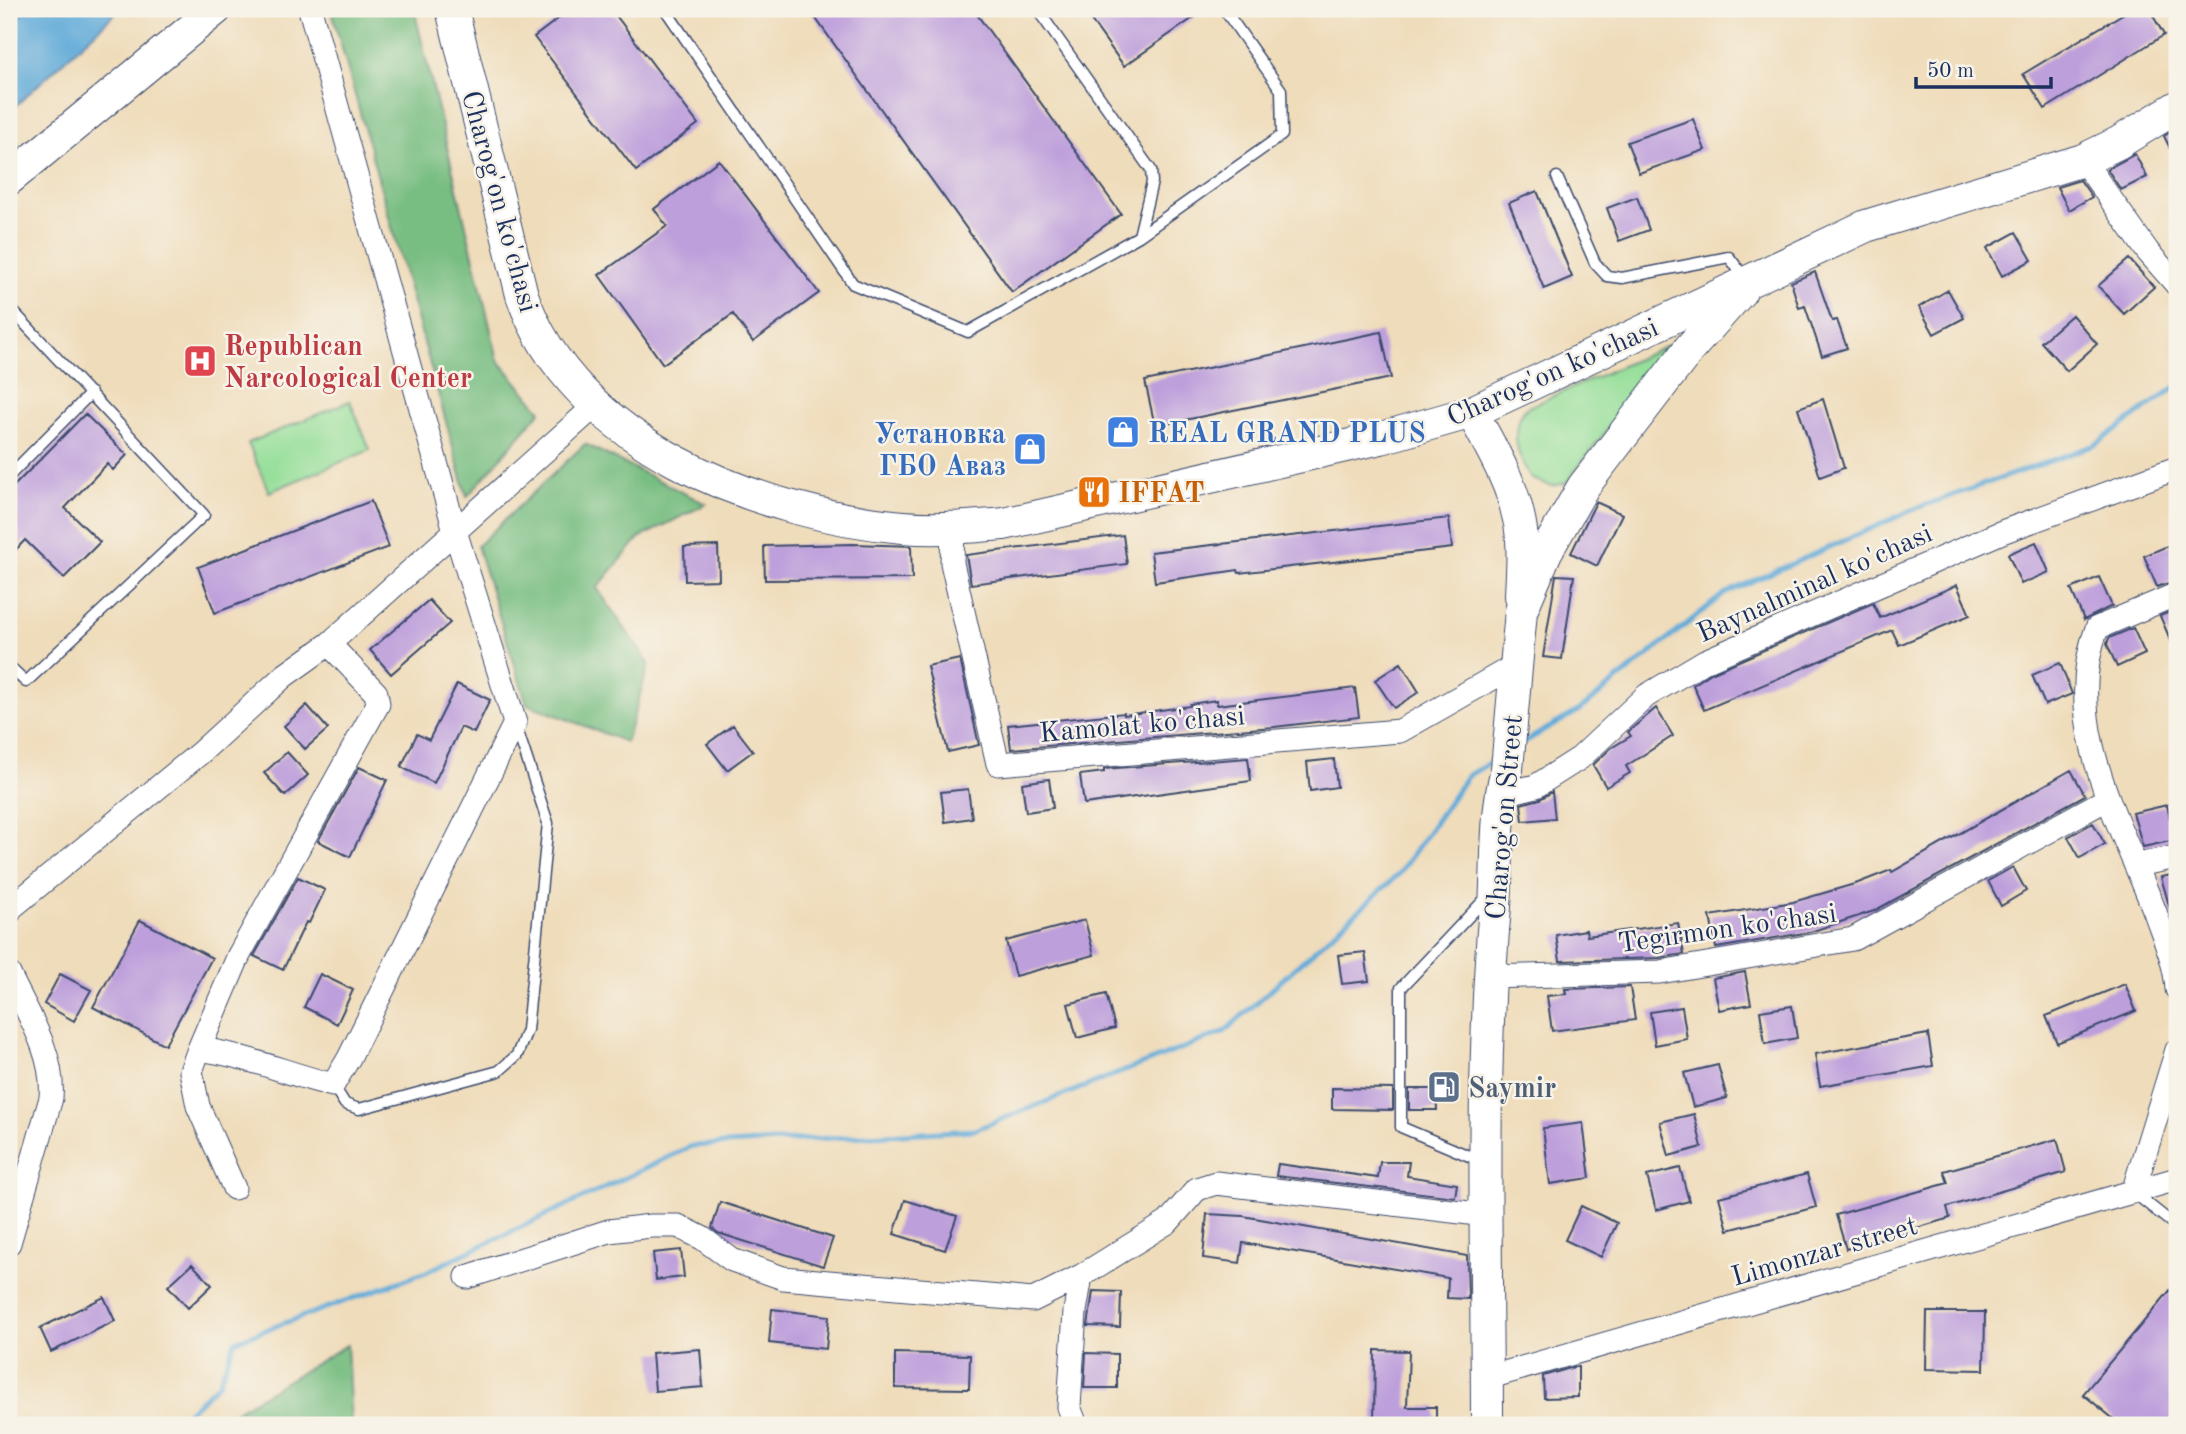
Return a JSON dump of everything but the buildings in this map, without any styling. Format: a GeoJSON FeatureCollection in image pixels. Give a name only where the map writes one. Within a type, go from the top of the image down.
{"type":"FeatureCollection","features":[{"type":"Feature","properties":{"kind":"main road"},"geometry":{"type":"LineString","coordinates":[[9,178],[216,9]]}},
{"type":"Feature","properties":{"kind":"main road","name":"Charog'on ko'chasi"},"geometry":{"type":"LineString","coordinates":[[452,9],[529,315],[558,363],[595,406],[635,437],[677,462],[769,500],[859,522],[905,527],[953,529],[1004,524],[1381,438],[1472,412],[1866,226],[2083,160],[2118,143],[2177,107]]}},
{"type":"Feature","properties":{"kind":"main road","name":"Charog'on Street"},"geometry":{"type":"LineString","coordinates":[[1487,1425],[1484,1162],[1489,977],[1514,666],[1521,611],[1546,552],[1583,487],[1690,348],[1749,282]]}},
{"type":"Feature","properties":{"kind":"main road"},"geometry":{"type":"LineString","coordinates":[[1472,412],[1510,486],[1519,517],[1522,546],[1521,611]]}},
{"type":"Feature","properties":{"kind":"street"},"geometry":{"type":"LineString","coordinates":[[199,1049],[228,1053],[333,1085],[355,1046],[515,723],[454,531],[310,9]]}},
{"type":"Feature","properties":{"kind":"street"},"geometry":{"type":"LineString","coordinates":[[2083,160],[2148,252],[2177,285]]}},
{"type":"Feature","properties":{"kind":"street"},"geometry":{"type":"LineString","coordinates":[[9,913],[11,908],[200,753],[284,677],[329,644],[595,406]]}},
{"type":"Feature","properties":{"kind":"street","name":"Baynalminal ko'chasi"},"geometry":{"type":"LineString","coordinates":[[1504,782],[1536,786],[1580,758],[1646,696],[1705,661],[2002,532],[2177,468]]}},
{"type":"Feature","properties":{"kind":"street","name":"Kamolat ko'chasi"},"geometry":{"type":"LineString","coordinates":[[953,529],[952,563],[998,764],[1400,731],[1514,666]]}},
{"type":"Feature","properties":{"kind":"street"},"geometry":{"type":"LineString","coordinates":[[2177,594],[2097,628],[2090,646],[2084,702],[2106,799],[2137,865],[2175,966],[2177,989]]}},
{"type":"Feature","properties":{"kind":"street"},"geometry":{"type":"LineString","coordinates":[[234,1188],[198,1106],[191,1071],[239,955],[378,704],[376,693],[329,644]]}},
{"type":"Feature","properties":{"kind":"street","name":"Tegirmon ko'chasi"},"geometry":{"type":"LineString","coordinates":[[1489,977],[1660,972],[1853,939],[2106,799]]}},
{"type":"Feature","properties":{"kind":"street"},"geometry":{"type":"LineString","coordinates":[[2137,865],[2177,857]]}},
{"type":"Feature","properties":{"kind":"street"},"geometry":{"type":"LineString","coordinates":[[9,974],[47,1055],[52,1081],[51,1098],[9,1243]]}},
{"type":"Feature","properties":{"kind":"street"},"geometry":{"type":"LineString","coordinates":[[2133,1192],[2177,1050]]}},
{"type":"Feature","properties":{"kind":"street","name":"Limonzar street"},"geometry":{"type":"LineString","coordinates":[[1487,1378],[2177,1180]]}},
{"type":"Feature","properties":{"kind":"street"},"geometry":{"type":"LineString","coordinates":[[467,1277],[609,1231],[678,1226],[702,1238],[732,1259],[783,1278],[1033,1300],[1081,1276],[1168,1222],[1197,1189],[1216,1182],[1486,1215]]}},
{"type":"Feature","properties":{"kind":"street"},"geometry":{"type":"LineString","coordinates":[[1076,1425],[1069,1407],[1075,1311],[1081,1276]]}},
{"type":"Feature","properties":{"kind":"lane"},"geometry":{"type":"LineString","coordinates":[[665,9],[853,284],[968,332],[1139,236],[1282,135],[1281,90],[1224,9]]}},
{"type":"Feature","properties":{"kind":"lane"},"geometry":{"type":"LineString","coordinates":[[1037,9],[1150,170],[1152,183],[1139,236]]}},
{"type":"Feature","properties":{"kind":"lane"},"geometry":{"type":"LineString","coordinates":[[1557,177],[1595,263],[1607,276],[1622,278],[1729,257],[1749,282]]}},
{"type":"Feature","properties":{"kind":"lane"},"geometry":{"type":"LineString","coordinates":[[9,666],[26,681],[204,514],[91,393],[11,313]]}},
{"type":"Feature","properties":{"kind":"lane"},"geometry":{"type":"LineString","coordinates":[[9,476],[91,393]]}},
{"type":"Feature","properties":{"kind":"lane"},"geometry":{"type":"LineString","coordinates":[[333,1085],[345,1104],[359,1109],[499,1071],[517,1055],[527,1030],[548,822],[515,723]]}},
{"type":"Feature","properties":{"kind":"lane"},"geometry":{"type":"LineString","coordinates":[[1484,1162],[1401,1127],[1401,988],[1496,887]]}},
{"type":"Feature","properties":{"kind":"lane"},"geometry":{"type":"LineString","coordinates":[[2133,1192],[2177,1227]]}},
{"type":"Feature","properties":{"kind":"green space"},"geometry":{"type":"Polygon","coordinates":[[[331,9],[414,9],[498,360],[541,411],[467,497],[331,9]]]}},
{"type":"Feature","properties":{"kind":"green space"},"geometry":{"type":"Polygon","coordinates":[[[1674,343],[1566,483],[1551,486],[1532,479],[1522,462],[1516,434],[1520,416],[1526,408],[1674,343]]]}},
{"type":"Feature","properties":{"kind":"green space"},"geometry":{"type":"Polygon","coordinates":[[[350,401],[370,450],[269,492],[248,443],[350,401]]]}},
{"type":"Feature","properties":{"kind":"green space"},"geometry":{"type":"Polygon","coordinates":[[[585,444],[706,504],[639,538],[597,588],[649,664],[626,742],[527,704],[477,546],[585,444]]]}},
{"type":"Feature","properties":{"kind":"green space"},"geometry":{"type":"Polygon","coordinates":[[[347,1345],[351,1425],[213,1425],[347,1345]]]}},
{"type":"Feature","properties":{"kind":"water"},"geometry":{"type":"Polygon","coordinates":[[[28,9],[120,9],[9,112],[9,25],[28,9]]]}},
{"type":"Feature","properties":{"kind":"waterway"},"geometry":{"type":"LineString","coordinates":[[1519,745],[1580,710],[1724,594],[1917,508],[2095,445],[2177,386]]}},
{"type":"Feature","properties":{"kind":"waterway"},"geometry":{"type":"LineString","coordinates":[[174,1425],[219,1383],[235,1341],[426,1272],[692,1146],[974,1130],[1224,1032],[1399,874],[1467,776],[1496,759]]}},
{"type":"Feature","properties":{"kind":"place","name":"Republican Narcological Center"},"geometry":{"type":"Point","coordinates":[200,361]}},
{"type":"Feature","properties":{"kind":"place","name":"REAL GRAND PLUS"},"geometry":{"type":"Point","coordinates":[1123,432]}},
{"type":"Feature","properties":{"kind":"place","name":"Установка ГБО Аваз"},"geometry":{"type":"Point","coordinates":[1030,449]}},
{"type":"Feature","properties":{"kind":"place","name":"IFFAT"},"geometry":{"type":"Point","coordinates":[1094,492]}},
{"type":"Feature","properties":{"kind":"place","name":"Saymir"},"geometry":{"type":"Point","coordinates":[1444,1087]}}]}
